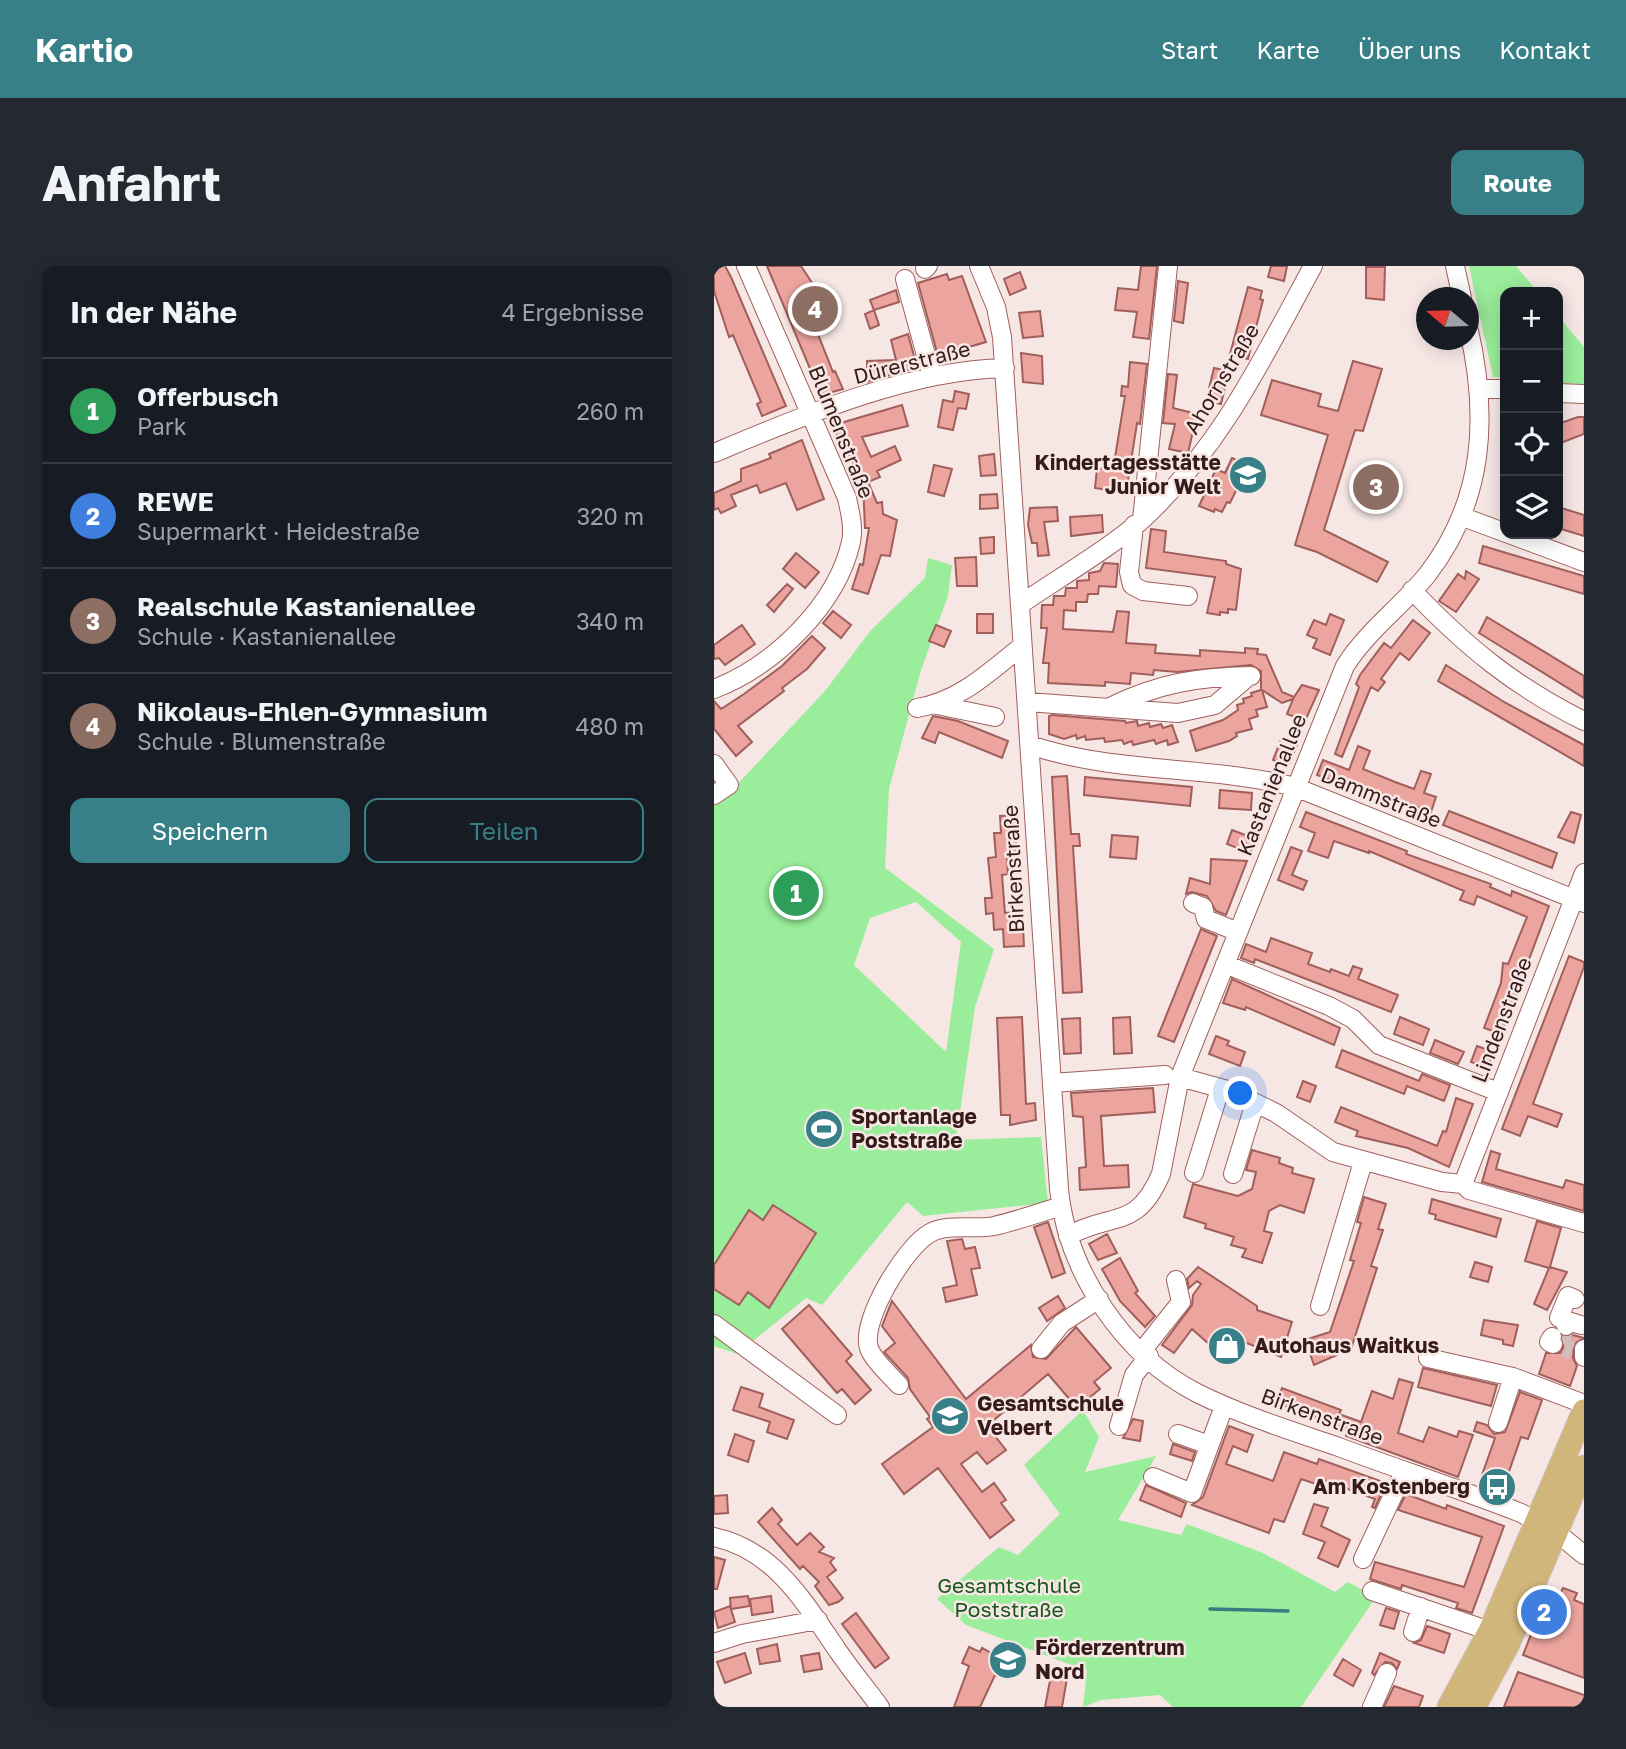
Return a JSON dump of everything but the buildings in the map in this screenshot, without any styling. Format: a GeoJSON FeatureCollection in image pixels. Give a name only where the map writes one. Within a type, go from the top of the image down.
{"type":"FeatureCollection","features":[{"type":"Feature","properties":{"kind":"main road"},"geometry":{"type":"LineString","coordinates":[[1474,1707],[1508,1644],[1584,1411]]}},
{"type":"Feature","properties":{"kind":"main road"},"geometry":{"type":"LineString","coordinates":[[1449,1707],[1547,1527],[1584,1467]]}},
{"type":"Feature","properties":{"kind":"street","name":"Blumenstraße"},"geometry":{"type":"LineString","coordinates":[[714,689],[758,665],[784,645],[819,607],[840,575],[852,540],[846,498],[746,266]]}},
{"type":"Feature","properties":{"kind":"street","name":"Birkenstraße"},"geometry":{"type":"LineString","coordinates":[[979,266],[996,307],[1005,368],[1061,1206],[1068,1236],[1083,1272],[1115,1322],[1145,1354],[1194,1391],[1224,1406],[1547,1527]]}},
{"type":"Feature","properties":{"kind":"street"},"geometry":{"type":"LineString","coordinates":[[1168,266],[1138,523],[1129,572],[1132,585],[1143,591],[1188,596]]}},
{"type":"Feature","properties":{"kind":"street","name":"Ahornstraße"},"geometry":{"type":"LineString","coordinates":[[1021,604],[1138,523],[1217,436],[1313,266]]}},
{"type":"Feature","properties":{"kind":"street"},"geometry":{"type":"LineString","coordinates":[[1455,266],[1460,287]]}},
{"type":"Feature","properties":{"kind":"street"},"geometry":{"type":"LineString","coordinates":[[905,279],[932,377]]}},
{"type":"Feature","properties":{"kind":"street","name":"Kastanienallee"},"geometry":{"type":"LineString","coordinates":[[1068,1236],[1083,1228],[1122,1220],[1136,1211],[1155,1188],[1161,1174],[1172,1076],[1225,964],[1345,666],[1370,632],[1412,590],[1454,537],[1463,517],[1479,446],[1479,389],[1472,350]]}},
{"type":"Feature","properties":{"kind":"street","name":"Dürerstraße"},"geometry":{"type":"LineString","coordinates":[[714,453],[810,413],[932,377],[966,369],[1005,368]]}},
{"type":"Feature","properties":{"kind":"street"},"geometry":{"type":"LineString","coordinates":[[1479,389],[1500,389]]}},
{"type":"Feature","properties":{"kind":"street"},"geometry":{"type":"LineString","coordinates":[[1563,393],[1584,394]]}},
{"type":"Feature","properties":{"kind":"street"},"geometry":{"type":"LineString","coordinates":[[1463,517],[1584,562]]}},
{"type":"Feature","properties":{"kind":"street"},"geometry":{"type":"LineString","coordinates":[[1412,590],[1457,637],[1510,679],[1584,721]]}},
{"type":"Feature","properties":{"kind":"street"},"geometry":{"type":"LineString","coordinates":[[937,705],[979,681],[1022,646]]}},
{"type":"Feature","properties":{"kind":"street"},"geometry":{"type":"LineString","coordinates":[[1027,702],[1109,708],[1178,713],[1215,705],[1253,676],[1213,676],[1186,683],[1163,684],[1109,708]]}},
{"type":"Feature","properties":{"kind":"street"},"geometry":{"type":"LineString","coordinates":[[917,708],[937,705],[995,717]]}},
{"type":"Feature","properties":{"kind":"street","name":"Dammstraße"},"geometry":{"type":"LineString","coordinates":[[1030,745],[1091,760],[1260,778],[1295,787],[1579,901]]}},
{"type":"Feature","properties":{"kind":"street"},"geometry":{"type":"LineString","coordinates":[[714,764],[721,790]]}},
{"type":"Feature","properties":{"kind":"street","name":"Lindenstraße"},"geometry":{"type":"LineString","coordinates":[[1463,1184],[1498,1092],[1579,901],[1584,873]]}},
{"type":"Feature","properties":{"kind":"street"},"geometry":{"type":"LineString","coordinates":[[1193,903],[1203,907],[1206,919],[1238,932]]}},
{"type":"Feature","properties":{"kind":"street"},"geometry":{"type":"LineString","coordinates":[[1225,964],[1329,1006],[1353,1019],[1379,1045],[1498,1092]]}},
{"type":"Feature","properties":{"kind":"street"},"geometry":{"type":"LineString","coordinates":[[1052,1083],[1172,1076],[1220,1089],[1255,1103],[1276,1113],[1333,1152],[1363,1162],[1388,1165],[1441,1182],[1463,1184],[1469,1190],[1584,1223]]}},
{"type":"Feature","properties":{"kind":"street"},"geometry":{"type":"LineString","coordinates":[[1194,1173],[1220,1089]]}},
{"type":"Feature","properties":{"kind":"street"},"geometry":{"type":"LineString","coordinates":[[1233,1174],[1255,1103]]}},
{"type":"Feature","properties":{"kind":"street"},"geometry":{"type":"LineString","coordinates":[[1320,1306],[1363,1162]]}},
{"type":"Feature","properties":{"kind":"street"},"geometry":{"type":"LineString","coordinates":[[899,1385],[869,1349],[870,1320],[893,1275],[927,1234],[941,1229],[991,1226],[1061,1206]]}},
{"type":"Feature","properties":{"kind":"street"},"geometry":{"type":"LineString","coordinates":[[1119,1426],[1134,1375],[1145,1354],[1181,1302],[1176,1280]]}},
{"type":"Feature","properties":{"kind":"street"},"geometry":{"type":"LineString","coordinates":[[1567,1328],[1568,1296],[1575,1299]]}},
{"type":"Feature","properties":{"kind":"street"},"geometry":{"type":"LineString","coordinates":[[1041,1349],[1062,1323],[1099,1299]]}},
{"type":"Feature","properties":{"kind":"street"},"geometry":{"type":"LineString","coordinates":[[714,1324],[837,1415]]}},
{"type":"Feature","properties":{"kind":"street"},"geometry":{"type":"LineString","coordinates":[[1427,1358],[1514,1377],[1584,1404]]}},
{"type":"Feature","properties":{"kind":"street"},"geometry":{"type":"LineString","coordinates":[[1498,1423],[1514,1377]]}},
{"type":"Feature","properties":{"kind":"street"},"geometry":{"type":"LineString","coordinates":[[1153,1477],[1192,1493],[1224,1406]]}},
{"type":"Feature","properties":{"kind":"street"},"geometry":{"type":"LineString","coordinates":[[1178,1434],[1209,1445]]}},
{"type":"Feature","properties":{"kind":"street"},"geometry":{"type":"LineString","coordinates":[[1363,1559],[1404,1472]]}},
{"type":"Feature","properties":{"kind":"street"},"geometry":{"type":"LineString","coordinates":[[1547,1527],[1584,1555]]}},
{"type":"Feature","properties":{"kind":"street"},"geometry":{"type":"LineString","coordinates":[[714,1537],[737,1544],[778,1570],[818,1620],[880,1707]]}},
{"type":"Feature","properties":{"kind":"street"},"geometry":{"type":"LineString","coordinates":[[1372,1591],[1490,1631]]}},
{"type":"Feature","properties":{"kind":"street"},"geometry":{"type":"LineString","coordinates":[[1413,1632],[1416,1606]]}},
{"type":"Feature","properties":{"kind":"street"},"geometry":{"type":"LineString","coordinates":[[714,1643],[742,1634],[818,1620]]}},
{"type":"Feature","properties":{"kind":"street"},"geometry":{"type":"LineString","coordinates":[[1372,1707],[1387,1673]]}},
{"type":"Feature","properties":{"kind":"green space"},"geometry":{"type":"Polygon","coordinates":[[[1469,266],[1516,266],[1534,287],[1500,287],[1500,378],[1493,377],[1479,312],[1479,287],[1474,287],[1469,266]]]}},
{"type":"Feature","properties":{"kind":"green space"},"geometry":{"type":"Polygon","coordinates":[[[1563,322],[1584,347],[1584,384],[1563,383],[1563,322]]]}},
{"type":"Feature","properties":{"kind":"green space"},"geometry":{"type":"Polygon","coordinates":[[[928,558],[952,565],[948,596],[921,670],[889,789],[885,868],[994,949],[975,1007],[956,1140],[1041,1137],[1048,1203],[923,1216],[907,1202],[822,1305],[806,1298],[737,1354],[714,1346],[714,800],[733,789],[825,691],[871,630],[925,578],[928,558]],[[916,902],[870,918],[854,965],[946,1052],[961,942],[916,902]]]}},
{"type":"Feature","properties":{"kind":"green space","name":"Gesamtschule Poststraße"},"geometry":{"type":"Polygon","coordinates":[[[1083,1410],[1099,1437],[1085,1472],[1156,1456],[1118,1520],[1181,1535],[1187,1524],[1263,1553],[1335,1592],[1348,1582],[1376,1597],[1301,1707],[1173,1707],[1160,1695],[1101,1700],[1083,1707],[1087,1671],[966,1625],[937,1599],[999,1547],[1018,1555],[1060,1514],[1024,1465],[1083,1410]]]}},
{"type":"Feature","properties":{"kind":"waterway"},"geometry":{"type":"LineString","coordinates":[[1210,1609],[1288,1611]]}},
{"type":"Feature","properties":{"kind":"tunnel"},"geometry":{"type":"LineString","coordinates":[[1566,1326],[1559,1346],[1572,1351]]}},
{"type":"Feature","properties":{"kind":"place","name":"Nikolaus-Ehlen-Gymnasium"},"geometry":{"type":"Point","coordinates":[815,309]}},
{"type":"Feature","properties":{"kind":"place","name":"Kindertagesstätte Junior Welt"},"geometry":{"type":"Point","coordinates":[1248,475]}},
{"type":"Feature","properties":{"kind":"place","name":"Realschule Kastanienallee"},"geometry":{"type":"Point","coordinates":[1376,487]}},
{"type":"Feature","properties":{"kind":"place","name":"Offerbusch"},"geometry":{"type":"Point","coordinates":[796,893]}},
{"type":"Feature","properties":{"kind":"place","name":"Sportanlage Poststraße"},"geometry":{"type":"Point","coordinates":[824,1129]}},
{"type":"Feature","properties":{"kind":"place","name":"Autohaus Waitkus"},"geometry":{"type":"Point","coordinates":[1227,1346]}},
{"type":"Feature","properties":{"kind":"place","name":"Gesamtschule Velbert"},"geometry":{"type":"Point","coordinates":[950,1416]}},
{"type":"Feature","properties":{"kind":"place","name":"Am Kostenberg"},"geometry":{"type":"Point","coordinates":[1497,1487]}},
{"type":"Feature","properties":{"kind":"place","name":"REWE"},"geometry":{"type":"Point","coordinates":[1544,1612]}},
{"type":"Feature","properties":{"kind":"place","name":"Förderzentrum Nord"},"geometry":{"type":"Point","coordinates":[1008,1660]}}]}
